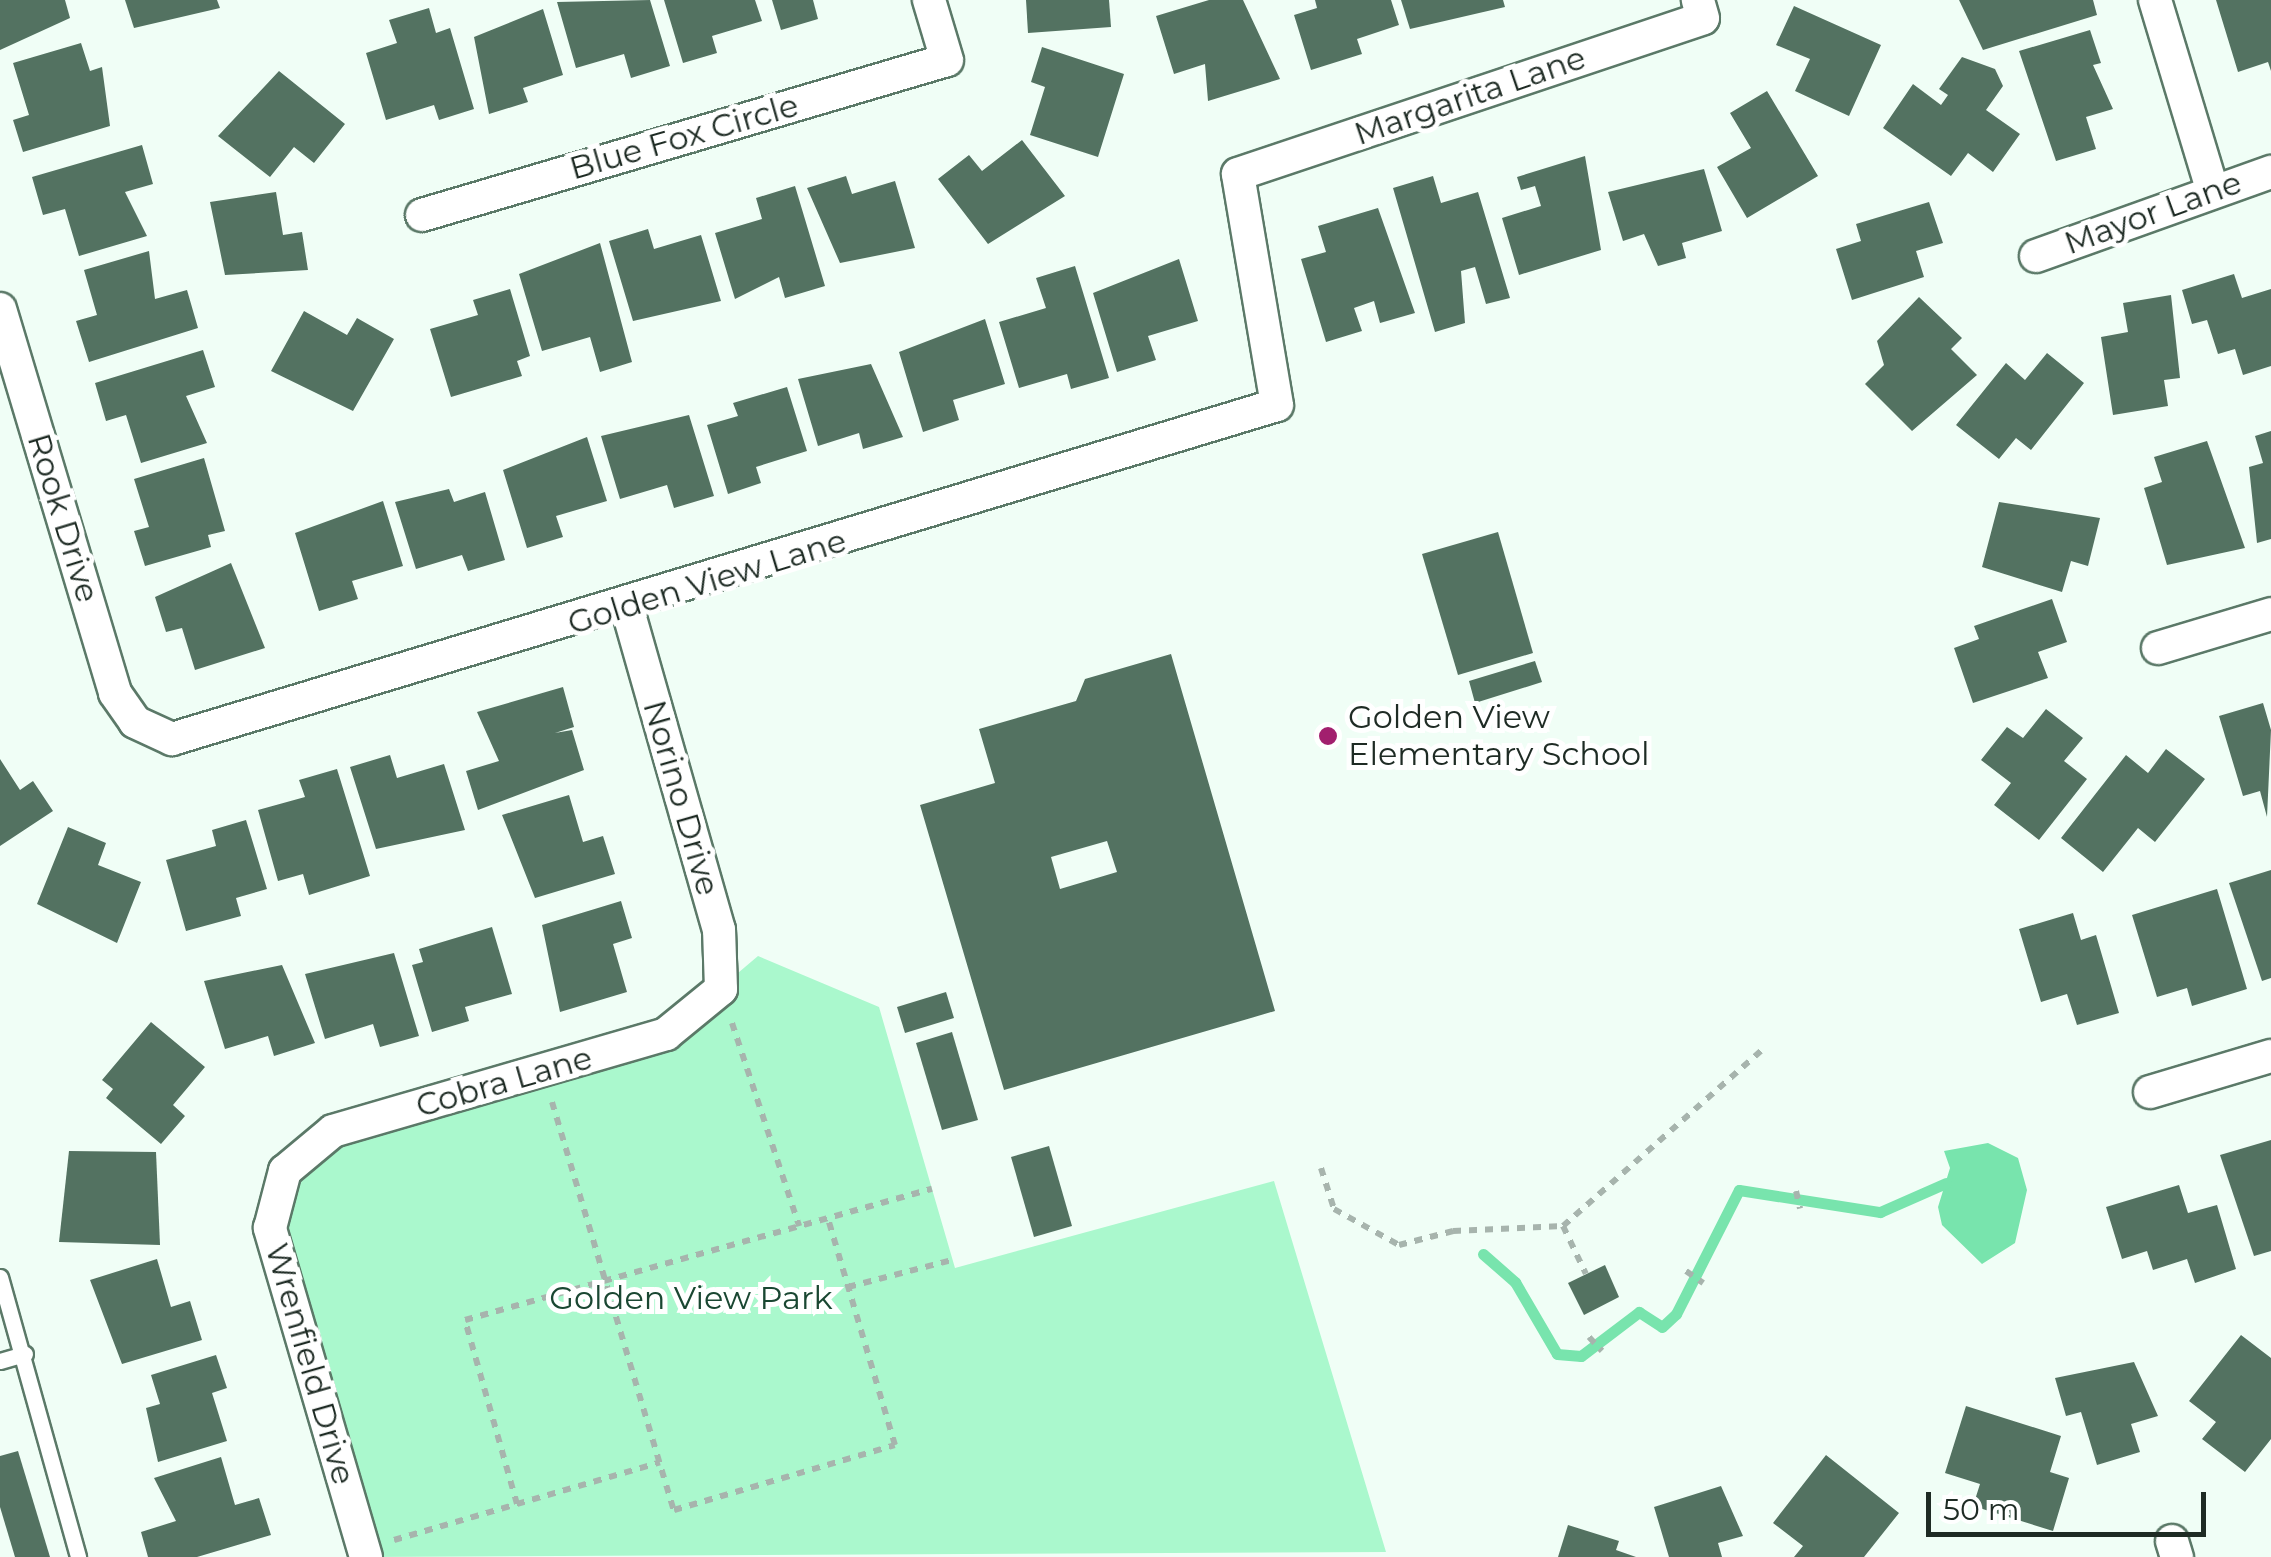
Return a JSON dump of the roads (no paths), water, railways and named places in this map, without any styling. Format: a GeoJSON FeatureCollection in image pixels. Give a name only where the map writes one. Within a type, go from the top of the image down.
{"type":"FeatureCollection","features":[{"type":"Feature","properties":{"kind":"street","name":"Blue Fox Circle"},"geometry":{"type":"LineString","coordinates":[[422,214],[947,60],[928,0]]}},
{"type":"Feature","properties":{"kind":"street"},"geometry":{"type":"LineString","coordinates":[[2155,0],[2212,189]]}},
{"type":"Feature","properties":{"kind":"street","name":"Margarita Lane"},"geometry":{"type":"LineString","coordinates":[[1277,406],[1238,174],[1701,9]]}},
{"type":"Feature","properties":{"kind":"street","name":"Mayor Lane"},"geometry":{"type":"LineString","coordinates":[[2036,256],[2212,189],[2271,172]]}},
{"type":"Feature","properties":{"kind":"street","name":"Rook Drive"},"geometry":{"type":"LineString","coordinates":[[0,310],[115,693],[136,722]]}},
{"type":"Feature","properties":{"kind":"street","name":"Golden View Lane"},"geometry":{"type":"LineString","coordinates":[[136,722],[172,739],[627,608],[1277,406]]}},
{"type":"Feature","properties":{"kind":"street","name":"Norino Drive"},"geometry":{"type":"LineString","coordinates":[[627,608],[719,930],[721,989]]}},
{"type":"Feature","properties":{"kind":"street"},"geometry":{"type":"LineString","coordinates":[[2158,648],[2271,614]]}},
{"type":"Feature","properties":{"kind":"street","name":"Cobra Lane"},"geometry":{"type":"LineString","coordinates":[[285,1171],[333,1131],[666,1034],[721,989]]}},
{"type":"Feature","properties":{"kind":"street"},"geometry":{"type":"LineString","coordinates":[[2150,1092],[2271,1056]]}},
{"type":"Feature","properties":{"kind":"street","name":"Wrenfield Drive"},"geometry":{"type":"LineString","coordinates":[[285,1171],[270,1228],[365,1553]]}},
{"type":"Feature","properties":{"kind":"lane"},"geometry":{"type":"LineString","coordinates":[[0,1277],[25,1354],[78,1557]]}},
{"type":"Feature","properties":{"kind":"lane"},"geometry":{"type":"LineString","coordinates":[[0,1361],[25,1354]]}},
{"type":"Feature","properties":{"kind":"waterway"},"geometry":{"type":"LineString","coordinates":[[1483,1254],[1515,1282],[1557,1354],[1581,1356],[1639,1312],[1662,1327],[1676,1314],[1739,1190],[1880,1212],[1946,1183]]}},
{"type":"Feature","properties":{"kind":"place","name":"Golden View Elementary School"},"geometry":{"type":"Point","coordinates":[1328,736]}},
{"type":"Feature","properties":{"kind":"park label","name":"Golden View Park"},"geometry":{"type":"Point","coordinates":[691,1298]}}]}
